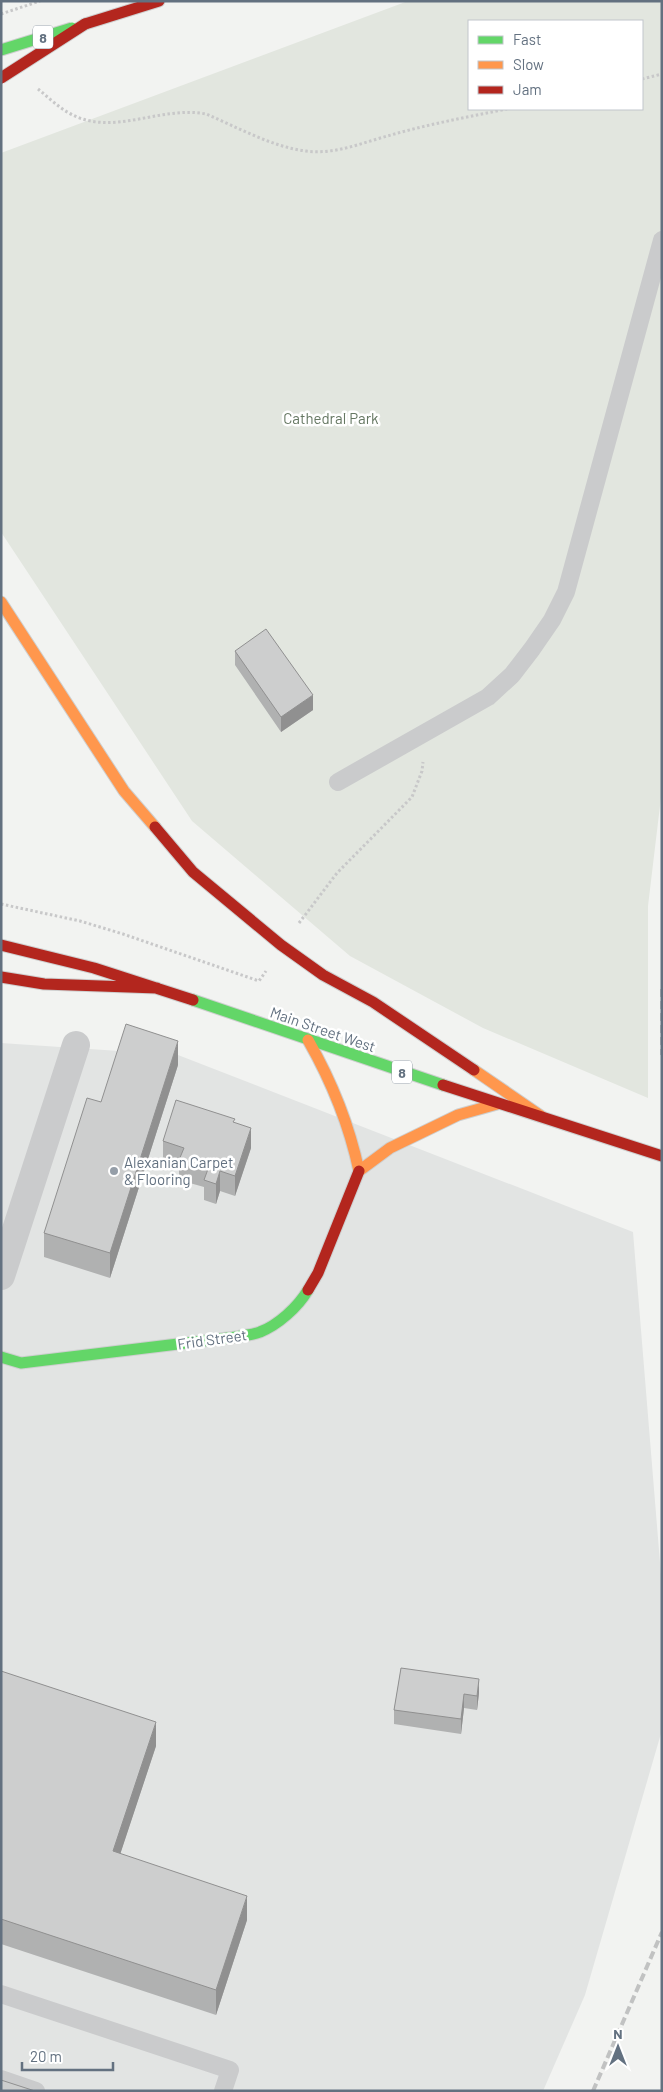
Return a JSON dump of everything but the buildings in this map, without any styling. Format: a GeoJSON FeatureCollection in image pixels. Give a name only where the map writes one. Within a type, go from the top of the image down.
{"type":"FeatureCollection","features":[{"type":"Feature","properties":{"kind":"main road","name":"8"},"geometry":{"type":"LineString","coordinates":[[1,50],[159,1]]}},
{"type":"Feature","properties":{"kind":"main road"},"geometry":{"type":"LineString","coordinates":[[1,78],[85,24]]}},
{"type":"Feature","properties":{"kind":"main road"},"geometry":{"type":"LineString","coordinates":[[1,602],[124,790],[193,872],[281,945],[309,965],[373,1002],[541,1116]]}},
{"type":"Feature","properties":{"kind":"main road","name":"Main Street West"},"geometry":{"type":"LineString","coordinates":[[1,945],[94,968],[157,988],[497,1104],[541,1116],[656,1154]]}},
{"type":"Feature","properties":{"kind":"main road"},"geometry":{"type":"LineString","coordinates":[[1,977],[44,984],[157,988]]}},
{"type":"Feature","properties":{"kind":"main road"},"geometry":{"type":"LineString","coordinates":[[308,1040],[326,1070],[341,1104],[352,1138],[359,1171],[390,1148],[458,1115],[497,1104]]}},
{"type":"Feature","properties":{"kind":"main road","name":"Frid Street"},"geometry":{"type":"LineString","coordinates":[[1,1357],[21,1363],[236,1337],[260,1332],[285,1316],[304,1298],[318,1273],[359,1171]]}},
{"type":"Feature","properties":{"kind":"street"},"geometry":{"type":"LineString","coordinates":[[3,1267],[76,1045]]}},
{"type":"Feature","properties":{"kind":"lane"},"geometry":{"type":"LineString","coordinates":[[338,782],[488,697],[512,674],[552,620],[566,592],[662,240]]}},
{"type":"Feature","properties":{"kind":"lane"},"geometry":{"type":"LineString","coordinates":[[1,1994],[230,2070],[223,2091]]}},
{"type":"Feature","properties":{"kind":"lane"},"geometry":{"type":"LineString","coordinates":[[1,2079],[36,2091]]}},
{"type":"Feature","properties":{"kind":"path"},"geometry":{"type":"LineString","coordinates":[[1,14],[40,1]]}},
{"type":"Feature","properties":{"kind":"path"},"geometry":{"type":"LineString","coordinates":[[643,79],[662,74]]}},
{"type":"Feature","properties":{"kind":"path"},"geometry":{"type":"LineString","coordinates":[[32,82],[69,113],[94,121],[116,123],[179,111],[193,111],[206,114],[289,148],[307,151],[352,147],[392,134],[502,110]]}},
{"type":"Feature","properties":{"kind":"shaded area"},"geometry":{"type":"Polygon","coordinates":[[[1,1043],[178,1055],[633,1232],[662,1587],[662,1730],[585,1995],[543,2091],[1,2091],[1,1043]]]}},
{"type":"Feature","properties":{"kind":"green space","name":"Cathedral Park"},"geometry":{"type":"Polygon","coordinates":[[[408,1],[662,1],[662,789],[648,906],[648,1098],[483,1028],[350,956],[192,821],[1,532],[1,153],[408,1]]]}},
{"type":"Feature","properties":{"kind":"railway"},"geometry":{"type":"LineString","coordinates":[[662,989],[662,1055]]}},
{"type":"Feature","properties":{"kind":"railway"},"geometry":{"type":"LineString","coordinates":[[593,2091],[662,1932]]}},
{"type":"Feature","properties":{"kind":"traffic: fast"},"geometry":{"type":"LineString","coordinates":[[1,50],[72,28]]}},
{"type":"Feature","properties":{"kind":"traffic: fast"},"geometry":{"type":"LineString","coordinates":[[193,1000],[443,1085]]}},
{"type":"Feature","properties":{"kind":"traffic: fast"},"geometry":{"type":"LineString","coordinates":[[1,1357],[21,1363],[254,1334],[267,1329],[287,1315],[308,1290]]}},
{"type":"Feature","properties":{"kind":"traffic: slow"},"geometry":{"type":"LineString","coordinates":[[1,602],[124,791],[155,827]]}},
{"type":"Feature","properties":{"kind":"traffic: slow"},"geometry":{"type":"LineString","coordinates":[[308,1040],[339,1104],[359,1171],[390,1148],[458,1115],[497,1104]]}},
{"type":"Feature","properties":{"kind":"traffic: slow"},"geometry":{"type":"LineString","coordinates":[[474,1070],[541,1116]]}},
{"type":"Feature","properties":{"kind":"traffic: jam"},"geometry":{"type":"LineString","coordinates":[[85,24],[159,1]]}},
{"type":"Feature","properties":{"kind":"traffic: jam"},"geometry":{"type":"LineString","coordinates":[[1,78],[85,24]]}},
{"type":"Feature","properties":{"kind":"traffic: jam"},"geometry":{"type":"LineString","coordinates":[[155,827],[193,872],[281,945],[323,975],[373,1002],[474,1070]]}},
{"type":"Feature","properties":{"kind":"traffic: jam"},"geometry":{"type":"LineString","coordinates":[[1,945],[94,968],[193,1000]]}},
{"type":"Feature","properties":{"kind":"traffic: jam"},"geometry":{"type":"LineString","coordinates":[[1,977],[44,984],[157,988]]}},
{"type":"Feature","properties":{"kind":"traffic: jam"},"geometry":{"type":"LineString","coordinates":[[443,1085],[662,1156]]}},
{"type":"Feature","properties":{"kind":"traffic: jam"},"geometry":{"type":"LineString","coordinates":[[308,1290],[318,1273],[359,1171]]}},
{"type":"Feature","properties":{"kind":"place","name":"Alexanian Carpet & Flooring"},"geometry":{"type":"Point","coordinates":[114,1171]}}]}
